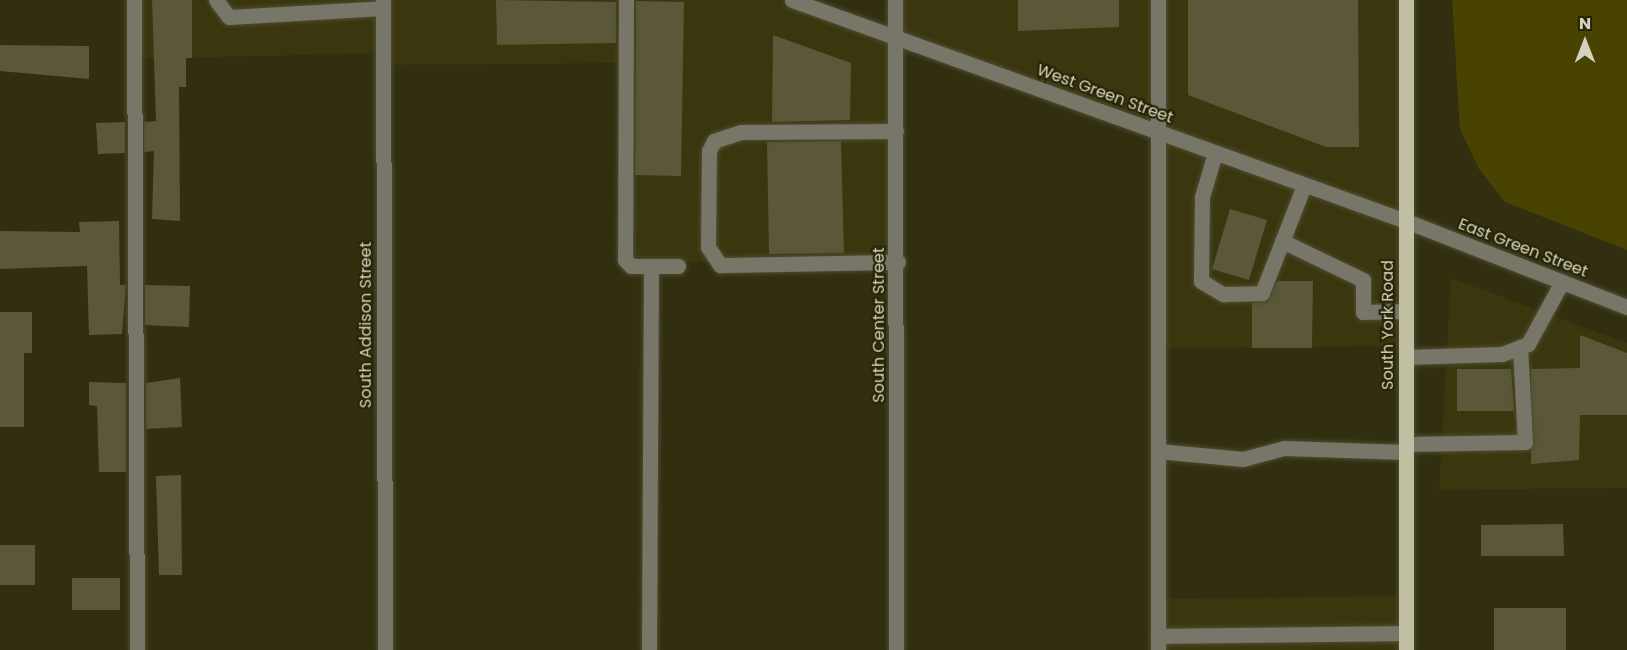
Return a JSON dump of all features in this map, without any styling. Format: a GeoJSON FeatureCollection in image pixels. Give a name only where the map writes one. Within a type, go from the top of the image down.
{"type":"FeatureCollection","features":[{"type":"Feature","properties":{"kind":"main road","name":"South York Road"},"geometry":{"type":"LineString","coordinates":[[1406,0],[1406,650]]}},
{"type":"Feature","properties":{"kind":"street"},"geometry":{"type":"LineString","coordinates":[[134,0],[137,650]]}},
{"type":"Feature","properties":{"kind":"street"},"geometry":{"type":"LineString","coordinates":[[216,0],[229,17],[383,4]]}},
{"type":"Feature","properties":{"kind":"street"},"geometry":{"type":"LineString","coordinates":[[626,0],[625,260],[631,266],[678,266]]}},
{"type":"Feature","properties":{"kind":"street","name":"West Green Street"},"geometry":{"type":"LineString","coordinates":[[792,0],[1406,221]]}},
{"type":"Feature","properties":{"kind":"street","name":"South Center Street"},"geometry":{"type":"LineString","coordinates":[[895,0],[898,262],[896,650]]}},
{"type":"Feature","properties":{"kind":"street"},"geometry":{"type":"LineString","coordinates":[[1158,0],[1158,643],[1406,633]]}},
{"type":"Feature","properties":{"kind":"street","name":"South Addison Street"},"geometry":{"type":"LineString","coordinates":[[383,4],[385,650]]}},
{"type":"Feature","properties":{"kind":"street"},"geometry":{"type":"LineString","coordinates":[[896,131],[741,132],[714,141],[709,151],[708,247],[720,265],[898,262]]}},
{"type":"Feature","properties":{"kind":"street"},"geometry":{"type":"LineString","coordinates":[[1215,153],[1202,197],[1201,281],[1223,294],[1262,294],[1304,185]]}},
{"type":"Feature","properties":{"kind":"street","name":"East Green Street"},"geometry":{"type":"LineString","coordinates":[[1406,221],[1627,307]]}},
{"type":"Feature","properties":{"kind":"street"},"geometry":{"type":"LineString","coordinates":[[1282,241],[1363,280],[1363,312],[1406,311]]}},
{"type":"Feature","properties":{"kind":"street"},"geometry":{"type":"LineString","coordinates":[[649,650],[651,266]]}},
{"type":"Feature","properties":{"kind":"street"},"geometry":{"type":"LineString","coordinates":[[1406,357],[1502,354],[1528,344],[1562,282]]}},
{"type":"Feature","properties":{"kind":"street"},"geometry":{"type":"LineString","coordinates":[[1158,451],[1244,459],[1284,448],[1406,448],[1525,442],[1520,347]]}},
{"type":"Feature","properties":{"kind":"shaded area"},"geometry":{"type":"Polygon","coordinates":[[[140,0],[378,0],[378,53],[141,59],[140,0]]]}},
{"type":"Feature","properties":{"kind":"shaded area"},"geometry":{"type":"Polygon","coordinates":[[[387,0],[777,0],[890,42],[893,259],[621,263],[618,63],[387,65],[387,0]]]}},
{"type":"Feature","properties":{"kind":"shaded area"},"geometry":{"type":"Polygon","coordinates":[[[902,0],[1398,0],[1398,211],[903,32],[902,0]]]}},
{"type":"Feature","properties":{"kind":"shaded area"},"geometry":{"type":"Polygon","coordinates":[[[1452,0],[1627,0],[1627,250],[1505,202],[1479,169],[1460,129],[1452,0]]]}},
{"type":"Feature","properties":{"kind":"shaded area"},"geometry":{"type":"Polygon","coordinates":[[[1161,139],[1400,225],[1399,346],[1163,348],[1161,139]]]}},
{"type":"Feature","properties":{"kind":"shaded area"},"geometry":{"type":"Polygon","coordinates":[[[1451,278],[1627,343],[1627,488],[1439,490],[1451,278]]]}},
{"type":"Feature","properties":{"kind":"shaded area"},"geometry":{"type":"Polygon","coordinates":[[[1400,596],[1400,650],[1163,650],[1163,599],[1400,596]]]}},
{"type":"Feature","properties":{"kind":"building"},"geometry":{"type":"Polygon","coordinates":[[[152,0],[192,0],[192,58],[186,58],[186,87],[179,87],[180,221],[152,219],[154,151],[144,152],[144,122],[156,121],[152,0]]]}},
{"type":"Feature","properties":{"kind":"building"},"geometry":{"type":"Polygon","coordinates":[[[496,0],[616,2],[616,43],[497,45],[496,0]]]}},
{"type":"Feature","properties":{"kind":"building"},"geometry":{"type":"Polygon","coordinates":[[[1018,0],[1119,0],[1119,27],[1018,31],[1018,0]]]}},
{"type":"Feature","properties":{"kind":"building"},"geometry":{"type":"Polygon","coordinates":[[[1188,0],[1358,0],[1359,147],[1326,147],[1188,95],[1188,0]]]}},
{"type":"Feature","properties":{"kind":"building"},"geometry":{"type":"Polygon","coordinates":[[[636,1],[684,2],[681,176],[635,175],[636,1]]]}},
{"type":"Feature","properties":{"kind":"building"},"geometry":{"type":"Polygon","coordinates":[[[773,35],[851,63],[850,120],[772,122],[773,35]]]}},
{"type":"Feature","properties":{"kind":"building"},"geometry":{"type":"Polygon","coordinates":[[[0,45],[89,46],[89,79],[0,71],[0,45]]]}},
{"type":"Feature","properties":{"kind":"building"},"geometry":{"type":"Polygon","coordinates":[[[125,122],[125,153],[98,154],[96,123],[125,122]]]}},
{"type":"Feature","properties":{"kind":"building"},"geometry":{"type":"Polygon","coordinates":[[[841,141],[844,253],[769,254],[767,142],[841,141]]]}},
{"type":"Feature","properties":{"kind":"building"},"geometry":{"type":"Polygon","coordinates":[[[1230,209],[1267,220],[1249,280],[1212,269],[1230,209]]]}},
{"type":"Feature","properties":{"kind":"building"},"geometry":{"type":"Polygon","coordinates":[[[119,221],[120,285],[126,285],[122,334],[89,335],[87,266],[0,269],[0,231],[80,232],[79,222],[119,221]]]}},
{"type":"Feature","properties":{"kind":"building"},"geometry":{"type":"Polygon","coordinates":[[[1277,281],[1313,281],[1312,348],[1252,348],[1252,303],[1268,301],[1277,281]]]}},
{"type":"Feature","properties":{"kind":"building"},"geometry":{"type":"Polygon","coordinates":[[[145,285],[190,286],[189,327],[145,325],[145,285]]]}},
{"type":"Feature","properties":{"kind":"building"},"geometry":{"type":"Polygon","coordinates":[[[0,312],[32,312],[32,353],[24,353],[24,427],[0,427],[0,312]]]}},
{"type":"Feature","properties":{"kind":"building"},"geometry":{"type":"Polygon","coordinates":[[[1580,335],[1627,353],[1627,415],[1580,415],[1579,460],[1531,464],[1531,369],[1580,368],[1580,335]]]}},
{"type":"Feature","properties":{"kind":"building"},"geometry":{"type":"Polygon","coordinates":[[[1457,369],[1511,369],[1514,411],[1457,411],[1457,369]]]}},
{"type":"Feature","properties":{"kind":"building"},"geometry":{"type":"Polygon","coordinates":[[[180,378],[182,427],[146,429],[146,383],[180,378]]]}},
{"type":"Feature","properties":{"kind":"building"},"geometry":{"type":"Polygon","coordinates":[[[89,382],[126,383],[126,472],[99,472],[97,406],[89,405],[89,382]]]}},
{"type":"Feature","properties":{"kind":"building"},"geometry":{"type":"Polygon","coordinates":[[[181,475],[182,575],[159,575],[156,476],[181,475]]]}},
{"type":"Feature","properties":{"kind":"building"},"geometry":{"type":"Polygon","coordinates":[[[1563,524],[1564,556],[1481,556],[1481,525],[1563,524]]]}},
{"type":"Feature","properties":{"kind":"building"},"geometry":{"type":"Polygon","coordinates":[[[0,545],[35,545],[35,585],[0,585],[0,545]]]}},
{"type":"Feature","properties":{"kind":"building"},"geometry":{"type":"Polygon","coordinates":[[[72,578],[120,578],[120,610],[72,610],[72,578]]]}},
{"type":"Feature","properties":{"kind":"building"},"geometry":{"type":"Polygon","coordinates":[[[1494,608],[1566,608],[1566,650],[1494,650],[1494,608]]]}}]}
